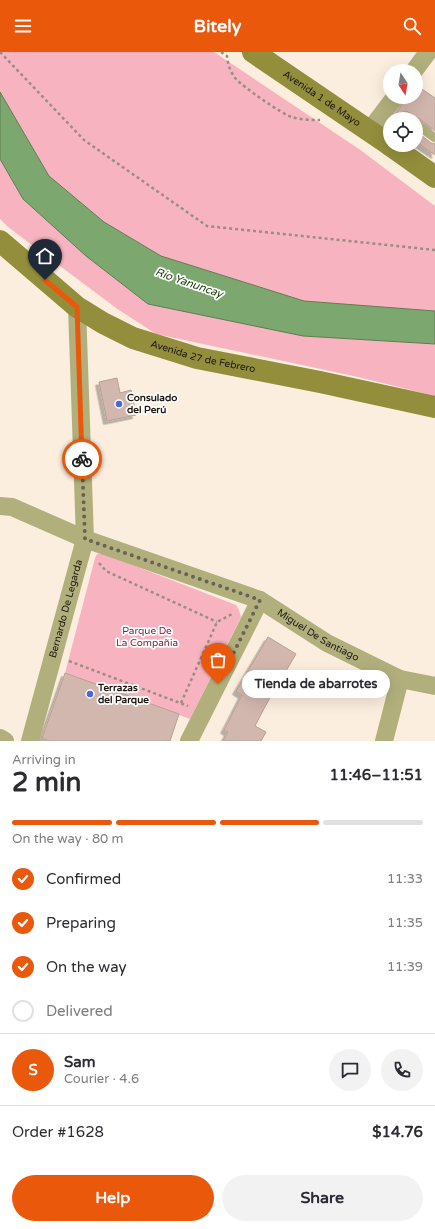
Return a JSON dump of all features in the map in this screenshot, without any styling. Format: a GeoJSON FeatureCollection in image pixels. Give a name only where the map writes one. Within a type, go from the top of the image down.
{"type":"FeatureCollection","features":[{"type":"Feature","properties":{"kind":"street","name":"Avenida 1 de Mayo"},"geometry":{"type":"LineString","coordinates":[[254,52],[383,140]]}},
{"type":"Feature","properties":{"kind":"street"},"geometry":{"type":"LineString","coordinates":[[419,64],[428,52]]}},
{"type":"Feature","properties":{"kind":"street"},"geometry":{"type":"LineString","coordinates":[[370,130],[390,104]]}},
{"type":"Feature","properties":{"kind":"street","name":"Avenida 1 de Mayo"},"geometry":{"type":"LineString","coordinates":[[400,152],[435,177]]}},
{"type":"Feature","properties":{"kind":"street","name":"Avenida 27 de Febrero"},"geometry":{"type":"LineString","coordinates":[[0,241],[77,307],[103,323],[133,338],[197,358],[320,382],[435,407]]}},
{"type":"Feature","properties":{"kind":"street","name":"Bernardo De Legarda"},"geometry":{"type":"LineString","coordinates":[[30,741],[85,539],[77,307]]}},
{"type":"Feature","properties":{"kind":"street","name":"Miguel De Santiago"},"geometry":{"type":"LineString","coordinates":[[0,506],[12,507],[85,539],[260,600],[327,643],[400,679],[435,686]]}},
{"type":"Feature","properties":{"kind":"street"},"geometry":{"type":"LineString","coordinates":[[189,741],[260,600]]}},
{"type":"Feature","properties":{"kind":"street"},"geometry":{"type":"LineString","coordinates":[[384,741],[400,679]]}},
{"type":"Feature","properties":{"kind":"street"},"geometry":{"type":"LineString","coordinates":[[0,738],[5,741]]}},
{"type":"Feature","properties":{"kind":"lane"},"geometry":{"type":"LineString","coordinates":[[423,129],[435,138]]}},
{"type":"Feature","properties":{"kind":"path"},"geometry":{"type":"LineString","coordinates":[[0,52],[84,140],[207,226],[435,250]]}},
{"type":"Feature","properties":{"kind":"path"},"geometry":{"type":"LineString","coordinates":[[221,52],[227,56],[230,69],[235,78],[259,96],[291,117],[326,122]]}},
{"type":"Feature","properties":{"kind":"path"},"geometry":{"type":"LineString","coordinates":[[85,539],[95,558],[106,571],[217,622]]}},
{"type":"Feature","properties":{"kind":"path"},"geometry":{"type":"LineString","coordinates":[[181,703],[217,622],[260,600]]}},
{"type":"Feature","properties":{"kind":"path"},"geometry":{"type":"LineString","coordinates":[[53,657],[68,661],[204,711]]}},
{"type":"Feature","properties":{"kind":"green space"},"geometry":{"type":"Polygon","coordinates":[[[0,52],[214,52],[359,149],[435,206],[435,311],[304,301],[161,256],[104,222],[49,176],[0,92],[0,52]]]}},
{"type":"Feature","properties":{"kind":"green space"},"geometry":{"type":"Polygon","coordinates":[[[0,159],[23,199],[303,336],[435,344],[435,396],[358,377],[156,334],[116,308],[8,227],[0,219],[0,159]]]}},
{"type":"Feature","properties":{"kind":"green space","name":"Parque De La Compañia"},"geometry":{"type":"Polygon","coordinates":[[[102,553],[236,605],[239,610],[241,617],[190,719],[65,673],[95,558],[97,554],[102,553]]]}},
{"type":"Feature","properties":{"kind":"water","name":"Río Yanuncay"},"geometry":{"type":"Polygon","coordinates":[[[0,92],[49,176],[104,222],[161,256],[304,301],[435,311],[435,344],[303,336],[148,304],[86,256],[23,199],[0,159],[0,92]]]}},
{"type":"Feature","properties":{"kind":"building"},"geometry":{"type":"Polygon","coordinates":[[[423,90],[435,98],[435,131],[423,121],[423,112],[397,112],[402,104],[423,104],[423,90]]]}},
{"type":"Feature","properties":{"kind":"building"},"geometry":{"type":"Polygon","coordinates":[[[423,137],[431,143],[435,144],[435,155],[423,147],[423,137]]]}},
{"type":"Feature","properties":{"kind":"building","name":"Consulado del Perú"},"geometry":{"type":"Polygon","coordinates":[[[117,378],[120,393],[131,390],[136,415],[107,421],[99,382],[117,378]]]}},
{"type":"Feature","properties":{"kind":"building"},"geometry":{"type":"Polygon","coordinates":[[[268,637],[296,654],[255,726],[266,732],[261,741],[223,741],[228,732],[224,730],[242,695],[236,691],[268,637]]]}},
{"type":"Feature","properties":{"kind":"building","name":"Terrazas del Parque"},"geometry":{"type":"Polygon","coordinates":[[[65,673],[179,714],[170,741],[49,741],[42,738],[65,673]]]}},
{"type":"Feature","properties":{"kind":"way so far"},"geometry":{"type":"LineString","coordinates":[[82,459],[85,539],[260,600],[218,684]]}},
{"type":"Feature","properties":{"kind":"place","name":"Consulado del Perú"},"geometry":{"type":"Point","coordinates":[119,404]}},
{"type":"Feature","properties":{"kind":"place","name":"Tienda de abarrotes"},"geometry":{"type":"Point","coordinates":[218,684]}},
{"type":"Feature","properties":{"kind":"place","name":"Terrazas del Parque"},"geometry":{"type":"Point","coordinates":[90,694]}},
{"type":"Feature","properties":{"kind":"route"},"geometry":{"type":"LineString","coordinates":[[45,280],[77,307],[82,459]]}}]}
